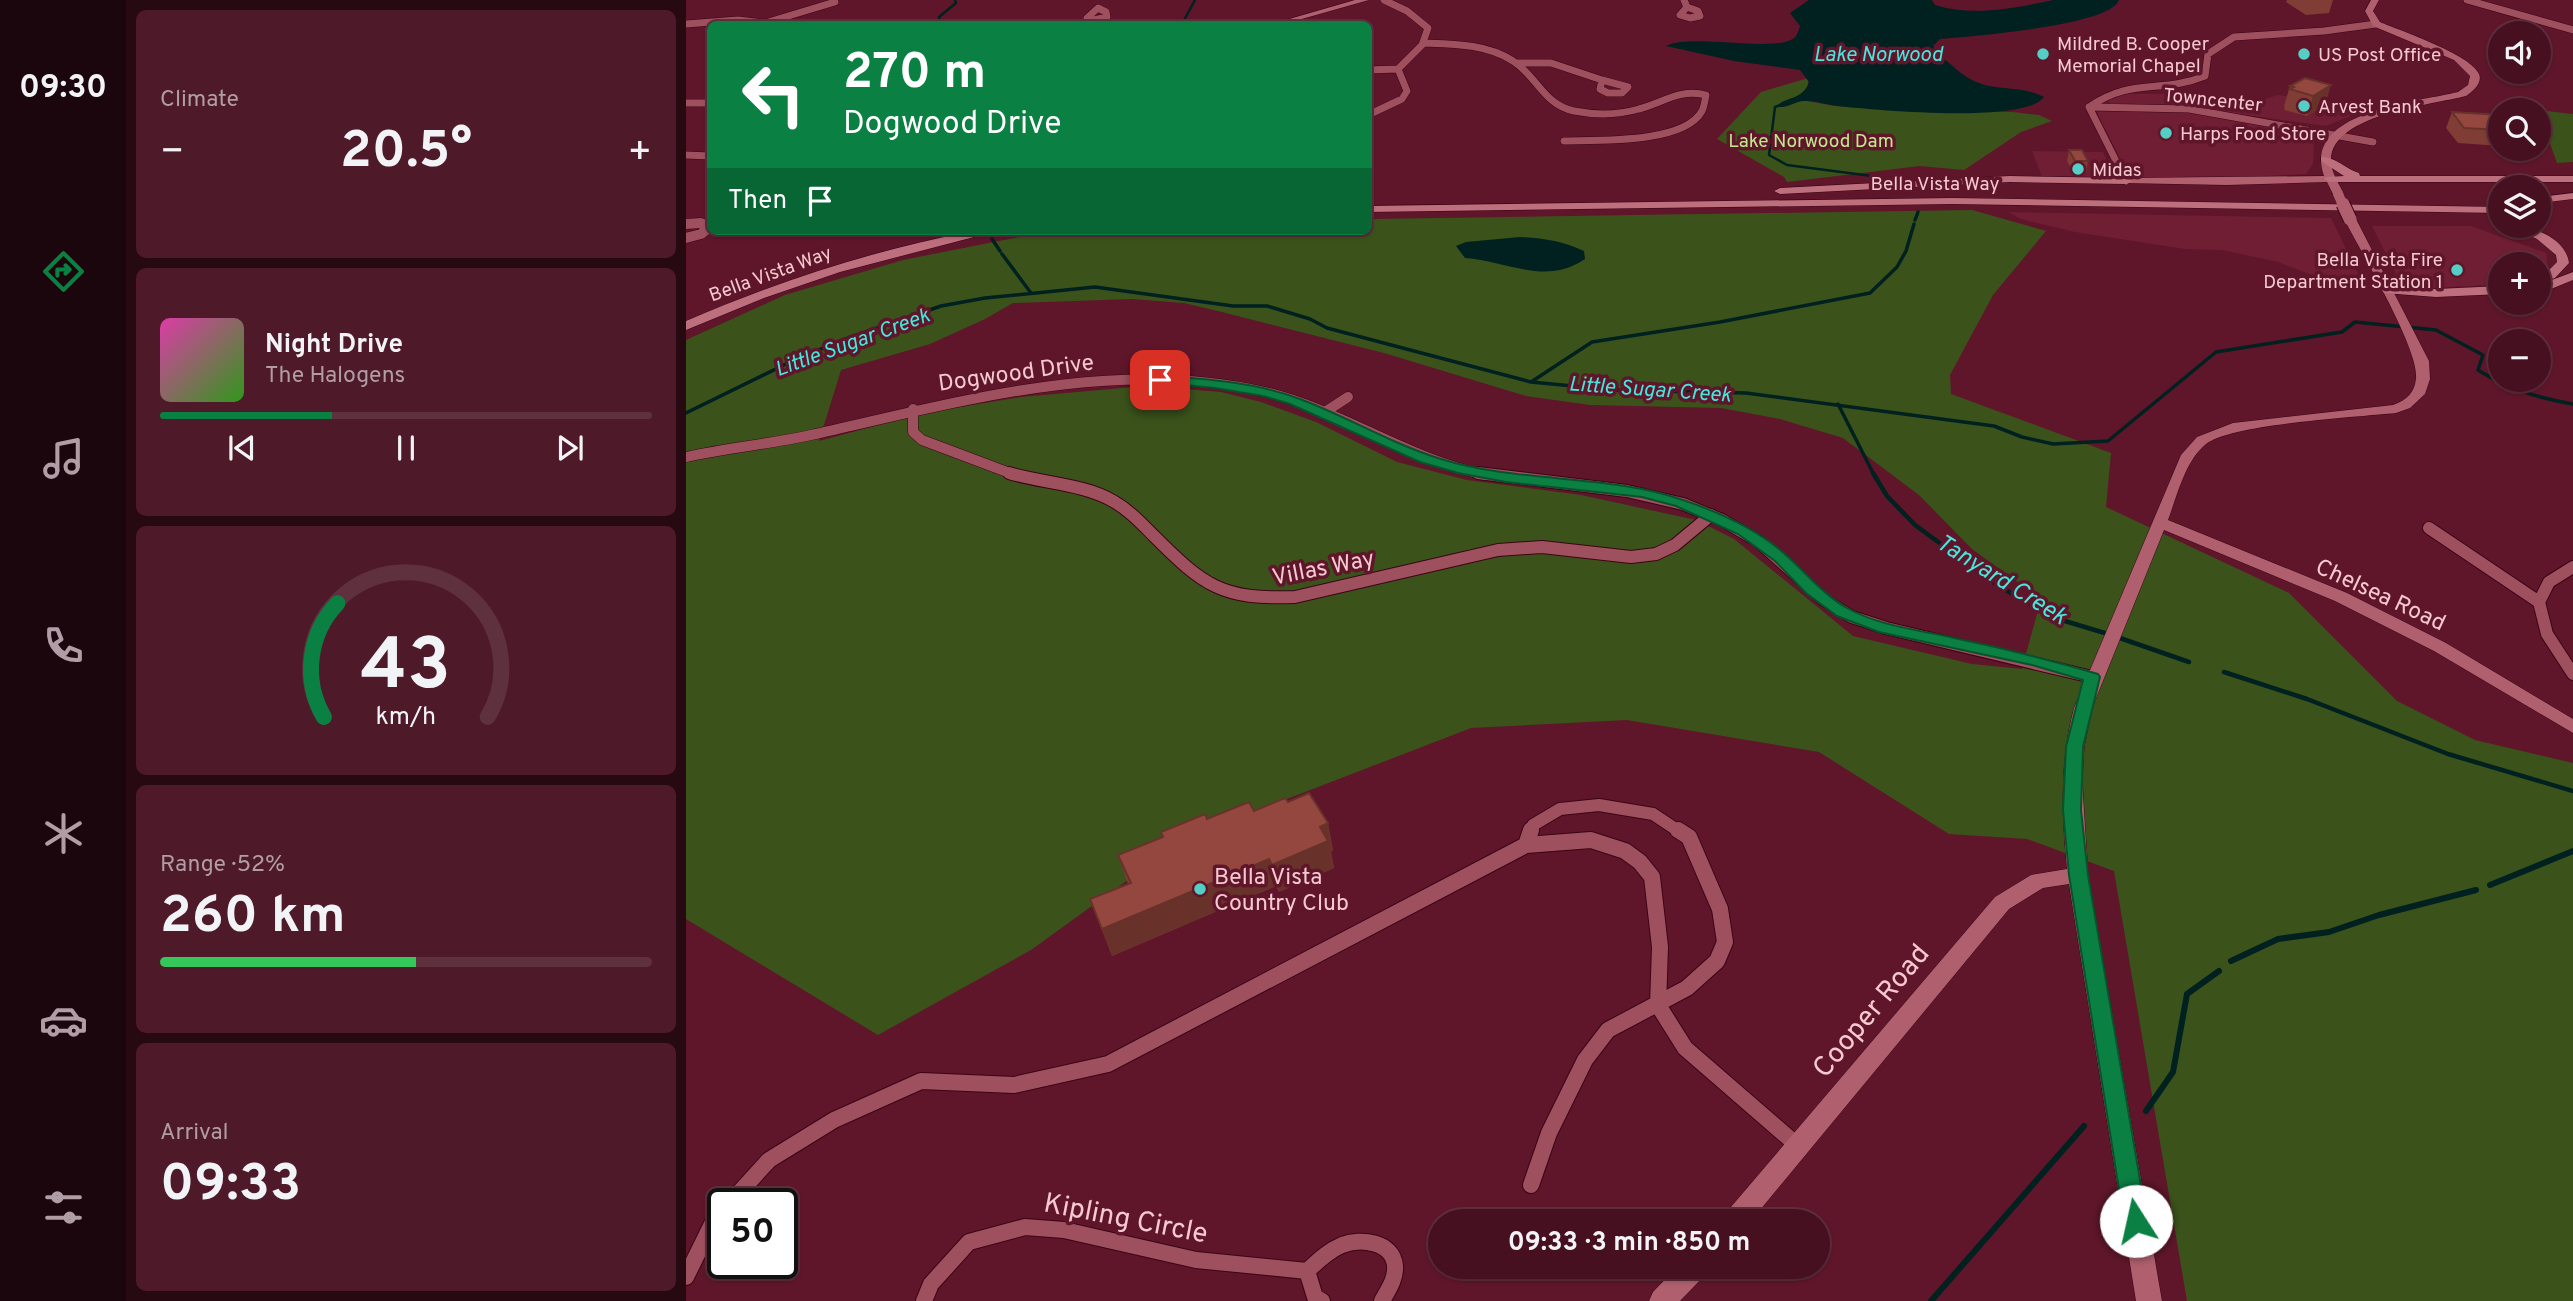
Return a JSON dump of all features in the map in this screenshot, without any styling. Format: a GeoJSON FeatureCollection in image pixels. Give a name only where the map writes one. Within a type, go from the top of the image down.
{"type":"FeatureCollection","features":[{"type":"Feature","properties":{"kind":"main road"},"geometry":{"type":"LineString","coordinates":[[1285,21],[1339,3],[1365,0]]}},
{"type":"Feature","properties":{"kind":"main road"},"geometry":{"type":"LineString","coordinates":[[2149,1301],[2078,875],[2072,810],[2075,747],[2095,672],[2129,600],[2186,458],[2202,440],[2233,427],[2378,413],[2406,406],[2423,388],[2424,368],[2418,352],[2330,179],[2325,159],[2329,142],[2349,124],[2462,94],[2471,88],[2476,75],[2464,62],[2376,24],[2369,11],[2375,0]]}},
{"type":"Feature","properties":{"kind":"main road"},"geometry":{"type":"LineString","coordinates":[[2325,159],[2342,172],[2386,179]]}},
{"type":"Feature","properties":{"kind":"main road"},"geometry":{"type":"LineString","coordinates":[[1723,195],[2010,179],[2227,182],[2330,179],[2573,179]]}},
{"type":"Feature","properties":{"kind":"main road","name":"Bella Vista Way"},"geometry":{"type":"LineString","coordinates":[[1372,200],[1723,195],[2134,194],[2488,201]]}},
{"type":"Feature","properties":{"kind":"main road"},"geometry":{"type":"LineString","coordinates":[[2551,199],[2573,196]]}},
{"type":"Feature","properties":{"kind":"main road","name":"Bella Vista Way"},"geometry":{"type":"LineString","coordinates":[[1372,209],[1952,201],[2488,211]]}},
{"type":"Feature","properties":{"kind":"main road"},"geometry":{"type":"LineString","coordinates":[[2551,208],[2573,206]]}},
{"type":"Feature","properties":{"kind":"main road"},"geometry":{"type":"LineString","coordinates":[[2287,208],[2455,215],[2488,219]]}},
{"type":"Feature","properties":{"kind":"main road","name":"Bella Vista Way"},"geometry":{"type":"LineString","coordinates":[[686,314],[748,288],[823,263],[932,235]]}},
{"type":"Feature","properties":{"kind":"main road","name":"Bella Vista Way"},"geometry":{"type":"LineString","coordinates":[[686,326],[771,290],[828,271],[895,252],[973,235]]}},
{"type":"Feature","properties":{"kind":"main road"},"geometry":{"type":"LineString","coordinates":[[2543,238],[2562,254],[2563,263],[2551,275]]}},
{"type":"Feature","properties":{"kind":"main road"},"geometry":{"type":"LineString","coordinates":[[2551,285],[2573,275]]}},
{"type":"Feature","properties":{"kind":"main road"},"geometry":{"type":"LineString","coordinates":[[2392,298],[2488,291]]}},
{"type":"Feature","properties":{"kind":"main road"},"geometry":{"type":"LineString","coordinates":[[2392,298],[2488,297]]}},
{"type":"Feature","properties":{"kind":"main road","name":"Chelsea Road"},"geometry":{"type":"LineString","coordinates":[[2159,522],[2341,597],[2440,647],[2573,727]]}},
{"type":"Feature","properties":{"kind":"main road","name":"Cooper Road"},"geometry":{"type":"LineString","coordinates":[[1745,1209],[2002,903],[2038,881],[2078,875]]}},
{"type":"Feature","properties":{"kind":"main road"},"geometry":{"type":"LineString","coordinates":[[1662,1301],[1683,1279]]}},
{"type":"Feature","properties":{"kind":"street"},"geometry":{"type":"LineString","coordinates":[[1097,0],[1098,8]]}},
{"type":"Feature","properties":{"kind":"street"},"geometry":{"type":"LineString","coordinates":[[1372,70],[1398,69],[1429,35],[1428,28],[1407,11],[1384,0]]}},
{"type":"Feature","properties":{"kind":"street"},"geometry":{"type":"LineString","coordinates":[[2468,0],[2573,30]]}},
{"type":"Feature","properties":{"kind":"street"},"geometry":{"type":"LineString","coordinates":[[778,21],[835,2]]}},
{"type":"Feature","properties":{"kind":"street"},"geometry":{"type":"LineString","coordinates":[[725,21],[746,21]]}},
{"type":"Feature","properties":{"kind":"street"},"geometry":{"type":"LineString","coordinates":[[686,24],[707,22]]}},
{"type":"Feature","properties":{"kind":"street"},"geometry":{"type":"LineString","coordinates":[[2126,181],[2089,107],[2116,90],[2195,81],[2205,76],[2208,54],[2234,37],[2324,31],[2376,24]]}},
{"type":"Feature","properties":{"kind":"street"},"geometry":{"type":"LineString","coordinates":[[1424,43],[1461,46],[1492,53],[1516,63],[1552,61],[1602,80]]}},
{"type":"Feature","properties":{"kind":"street"},"geometry":{"type":"LineString","coordinates":[[1516,63],[1541,94],[1570,110],[1616,113],[1637,110],[1686,93],[1706,95],[1705,104],[1696,117],[1664,138],[1563,141]]}},
{"type":"Feature","properties":{"kind":"street"},"geometry":{"type":"LineString","coordinates":[[1372,112],[1402,99],[1407,90],[1398,69]]}},
{"type":"Feature","properties":{"kind":"street"},"geometry":{"type":"LineString","coordinates":[[686,103],[707,103]]}},
{"type":"Feature","properties":{"kind":"street"},"geometry":{"type":"LineString","coordinates":[[1372,106],[1385,107]]}},
{"type":"Feature","properties":{"kind":"street","name":"Towncenter"},"geometry":{"type":"LineString","coordinates":[[2089,107],[2189,109],[2373,142]]}},
{"type":"Feature","properties":{"kind":"street"},"geometry":{"type":"LineString","coordinates":[[686,155],[707,156]]}},
{"type":"Feature","properties":{"kind":"street"},"geometry":{"type":"LineString","coordinates":[[686,224],[701,223],[707,226]]}},
{"type":"Feature","properties":{"kind":"street"},"geometry":{"type":"LineString","coordinates":[[686,238],[707,229]]}},
{"type":"Feature","properties":{"kind":"street","name":"Dogwood Drive"},"geometry":{"type":"LineString","coordinates":[[686,457],[804,436],[913,409],[1096,380],[1160,380],[1215,384],[1265,392],[1295,401],[1425,459],[1458,469],[1506,478],[1642,493],[1711,515],[1743,531],[1781,558],[1812,590],[1842,612],[1879,626],[2095,672]]}},
{"type":"Feature","properties":{"kind":"street"},"geometry":{"type":"LineString","coordinates":[[1322,414],[1348,397]]}},
{"type":"Feature","properties":{"kind":"street","name":"Villas Way"},"geometry":{"type":"LineString","coordinates":[[913,409],[913,432],[922,440],[1017,476],[1110,500],[1132,514],[1195,576],[1216,590],[1239,597],[1268,600],[1295,597],[1511,549],[1542,547],[1632,556],[1656,554],[1675,545],[1711,515]]}},
{"type":"Feature","properties":{"kind":"street"},"geometry":{"type":"LineString","coordinates":[[2428,528],[2539,602]]}},
{"type":"Feature","properties":{"kind":"street"},"geometry":{"type":"LineString","coordinates":[[2573,567],[2549,582],[2539,602],[2547,634],[2567,669],[2573,674]]}},
{"type":"Feature","properties":{"kind":"street"},"geometry":{"type":"LineString","coordinates":[[1526,845],[1533,825],[1560,809],[1599,805],[1653,814],[1689,837],[1720,909],[1725,942],[1717,961],[1687,988],[1608,1030],[1585,1060],[1549,1133],[1531,1185]]}},
{"type":"Feature","properties":{"kind":"street"},"geometry":{"type":"LineString","coordinates":[[744,1188],[769,1160],[834,1120],[921,1081],[1014,1085],[1108,1064],[1526,845],[1591,840],[1625,851],[1640,862],[1652,877],[1660,947],[1658,1005],[1685,1048],[1798,1146]]}},
{"type":"Feature","properties":{"kind":"street","name":"Kipling Circle"},"geometry":{"type":"LineString","coordinates":[[924,1301],[930,1284],[969,1242],[1025,1227],[1064,1230],[1196,1260],[1307,1271]]}},
{"type":"Feature","properties":{"kind":"street"},"geometry":{"type":"LineString","coordinates":[[686,1277],[707,1234]]}},
{"type":"Feature","properties":{"kind":"street"},"geometry":{"type":"LineString","coordinates":[[1322,1301],[1315,1297],[1307,1271],[1320,1255],[1335,1246],[1371,1240],[1385,1247],[1394,1259],[1394,1280],[1382,1301]]}},
{"type":"Feature","properties":{"kind":"shaded area"},"geometry":{"type":"Polygon","coordinates":[[[2113,94],[2184,94],[2248,104],[2278,95],[2373,107],[2326,126],[2187,107],[2114,105],[2108,102],[2113,94]]]}},
{"type":"Feature","properties":{"kind":"shaded area"},"geometry":{"type":"Polygon","coordinates":[[[2098,111],[2193,112],[2319,134],[2314,143],[2313,164],[2306,174],[2202,179],[2130,178],[2098,111]]]}},
{"type":"Feature","properties":{"kind":"shaded area"},"geometry":{"type":"Polygon","coordinates":[[[2032,151],[2103,152],[2115,178],[2042,177],[2032,151]]]}},
{"type":"Feature","properties":{"kind":"shaded area"},"geometry":{"type":"Polygon","coordinates":[[[2008,212],[2331,218],[2363,284],[2327,281],[2278,262],[2222,250],[2185,249],[2075,232],[2021,219],[2008,212]]]}},
{"type":"Feature","properties":{"kind":"shaded area"},"geometry":{"type":"Polygon","coordinates":[[[2372,226],[2471,226],[2488,232],[2488,238],[2504,238],[2543,252],[2488,252],[2488,285],[2430,288],[2407,285],[2399,280],[2372,226]]]}},
{"type":"Feature","properties":{"kind":"green space","name":"Lake Norwood Dam"},"geometry":{"type":"Polygon","coordinates":[[[1808,78],[1804,92],[1781,102],[1802,100],[1835,106],[1892,110],[2012,112],[2039,115],[2052,121],[2021,132],[1964,170],[1920,166],[1787,182],[1784,177],[1717,139],[1761,92],[1808,78]]]}},
{"type":"Feature","properties":{"kind":"green space"},"geometry":{"type":"Polygon","coordinates":[[[2551,111],[2573,114],[2573,162],[2557,163],[2551,146],[2551,111]]]}},
{"type":"Feature","properties":{"kind":"green space"},"geometry":{"type":"Polygon","coordinates":[[[1972,210],[2046,231],[1993,295],[1950,375],[1951,394],[2111,453],[2106,507],[2289,593],[2397,701],[2475,740],[2573,763],[2573,1301],[2187,1301],[2114,871],[2027,839],[1949,834],[1819,752],[1627,720],[1471,728],[1186,838],[1031,950],[878,1035],[686,919],[686,340],[785,295],[903,260],[1029,235],[1372,235],[1372,219],[1972,210]],[[1132,299],[1013,303],[930,344],[841,370],[819,441],[924,413],[1021,397],[1145,386],[1221,392],[1261,402],[1316,422],[1397,462],[1467,480],[1581,495],[1696,520],[1734,539],[1853,636],[1972,664],[2022,669],[2041,599],[1972,549],[1919,495],[1843,438],[1780,419],[1721,408],[1590,405],[1526,396],[1384,353],[1184,303],[1132,299]]]}},
{"type":"Feature","properties":{"kind":"water","name":"Lake Norwood"},"geometry":{"type":"Polygon","coordinates":[[[1809,0],[1932,0],[1935,5],[1949,9],[1979,11],[2053,0],[2119,0],[2110,9],[2066,23],[1940,39],[1933,46],[1968,78],[1989,86],[2032,92],[2044,97],[2031,105],[1980,113],[1856,108],[1806,101],[1775,107],[1799,95],[1806,88],[1809,82],[1800,70],[1734,61],[1666,46],[1695,41],[1773,44],[1787,41],[1796,36],[1800,26],[1790,13],[1809,0]]]}},
{"type":"Feature","properties":{"kind":"water"},"geometry":{"type":"Polygon","coordinates":[[[1520,237],[1545,239],[1568,245],[1584,251],[1585,259],[1556,271],[1526,270],[1465,258],[1456,246],[1466,242],[1520,237]]]}},
{"type":"Feature","properties":{"kind":"building"},"geometry":{"type":"Polygon","coordinates":[[[2305,78],[2331,85],[2313,96],[2290,89],[2294,87],[2290,86],[2305,78]]]}},
{"type":"Feature","properties":{"kind":"building"},"geometry":{"type":"Polygon","coordinates":[[[2452,112],[2488,114],[2488,129],[2464,128],[2452,112]]]}},
{"type":"Feature","properties":{"kind":"building"},"geometry":{"type":"Polygon","coordinates":[[[2069,150],[2082,150],[2088,161],[2075,161],[2069,150]]]}},
{"type":"Feature","properties":{"kind":"building"},"geometry":{"type":"Polygon","coordinates":[[[1309,793],[1328,823],[1320,827],[1328,841],[1272,865],[1269,859],[1102,929],[1090,899],[1131,883],[1118,855],[1163,837],[1161,832],[1205,814],[1207,819],[1249,802],[1254,811],[1285,798],[1288,802],[1309,793]]]}},
{"type":"Feature","properties":{"kind":"waterway"},"geometry":{"type":"LineString","coordinates":[[940,21],[939,17],[956,3],[955,0]]}},
{"type":"Feature","properties":{"kind":"waterway"},"geometry":{"type":"LineString","coordinates":[[1184,21],[1195,0]]}},
{"type":"Feature","properties":{"kind":"waterway"},"geometry":{"type":"LineString","coordinates":[[1778,106],[1775,107],[1769,155],[1787,165],[1872,176]]}},
{"type":"Feature","properties":{"kind":"waterway"},"geometry":{"type":"LineString","coordinates":[[1915,220],[1918,212]]}},
{"type":"Feature","properties":{"kind":"waterway"},"geometry":{"type":"LineString","coordinates":[[1531,382],[1592,342],[1720,322],[1870,293],[1897,267],[1906,251],[1914,224]]}},
{"type":"Feature","properties":{"kind":"waterway"},"geometry":{"type":"LineString","coordinates":[[992,239],[1000,251]]}},
{"type":"Feature","properties":{"kind":"waterway"},"geometry":{"type":"LineString","coordinates":[[1002,254],[1031,293]]}},
{"type":"Feature","properties":{"kind":"waterway","name":"Little Sugar Creek"},"geometry":{"type":"LineString","coordinates":[[686,413],[794,360],[941,306],[985,298],[1095,287],[1233,306],[1267,306],[1310,319],[1327,328],[1531,382]]}},
{"type":"Feature","properties":{"kind":"waterway","name":"Little Sugar Creek"},"geometry":{"type":"LineString","coordinates":[[1839,405],[1994,426],[2022,437],[2053,444],[2108,441],[2216,352],[2342,332],[2355,322],[2436,330],[2483,355],[2478,370],[2489,377],[2524,392],[2573,404]]}},
{"type":"Feature","properties":{"kind":"waterway","name":"Little Sugar Creek"},"geometry":{"type":"LineString","coordinates":[[1531,382],[1614,390],[1746,393],[1839,405]]}},
{"type":"Feature","properties":{"kind":"waterway","name":"Tanyard Creek"},"geometry":{"type":"LineString","coordinates":[[1839,405],[1874,475]]}},
{"type":"Feature","properties":{"kind":"waterway","name":"Tanyard Creek"},"geometry":{"type":"LineString","coordinates":[[1873,473],[1887,496],[1915,525],[1997,585],[2055,618],[2108,634]]}},
{"type":"Feature","properties":{"kind":"waterway","name":"Tanyard Creek"},"geometry":{"type":"LineString","coordinates":[[2117,637],[2189,662]]}},
{"type":"Feature","properties":{"kind":"waterway","name":"Tanyard Creek"},"geometry":{"type":"LineString","coordinates":[[2224,672],[2307,699],[2448,754],[2573,791]]}},
{"type":"Feature","properties":{"kind":"waterway"},"geometry":{"type":"LineString","coordinates":[[2490,885],[2573,851]]}},
{"type":"Feature","properties":{"kind":"waterway"},"geometry":{"type":"LineString","coordinates":[[2231,961],[2278,939],[2329,932],[2379,915],[2476,890]]}},
{"type":"Feature","properties":{"kind":"waterway"},"geometry":{"type":"LineString","coordinates":[[2146,1111],[2173,1072],[2187,994],[2219,971]]}},
{"type":"Feature","properties":{"kind":"waterway"},"geometry":{"type":"LineString","coordinates":[[1931,1301],[2084,1126]]}},
{"type":"Feature","properties":{"kind":"place","name":"Mildred B. Cooper Memorial Chapel"},"geometry":{"type":"Point","coordinates":[2043,54]}},
{"type":"Feature","properties":{"kind":"place","name":"US Post Office"},"geometry":{"type":"Point","coordinates":[2304,54]}},
{"type":"Feature","properties":{"kind":"place","name":"Arvest Bank"},"geometry":{"type":"Point","coordinates":[2304,106]}},
{"type":"Feature","properties":{"kind":"place","name":"Harps Food Store"},"geometry":{"type":"Point","coordinates":[2166,133]}},
{"type":"Feature","properties":{"kind":"place","name":"Midas"},"geometry":{"type":"Point","coordinates":[2078,169]}},
{"type":"Feature","properties":{"kind":"place","name":"Bella Vista Fire Department Station 1"},"geometry":{"type":"Point","coordinates":[2457,270]}},
{"type":"Feature","properties":{"kind":"place","name":"Bella Vista Country Club"},"geometry":{"type":"Point","coordinates":[1200,889]}},
{"type":"Feature","properties":{"kind":"route"},"geometry":{"type":"LineString","coordinates":[[1160,380],[1215,384],[1265,392],[1295,401],[1425,459],[1458,469],[1506,478],[1642,493],[1681,503],[1743,531],[1781,558],[1812,590],[1842,612],[1879,626],[2034,660],[2092,677],[2083,705],[2075,747],[2072,810],[2078,875],[2136,1221]]}}]}
